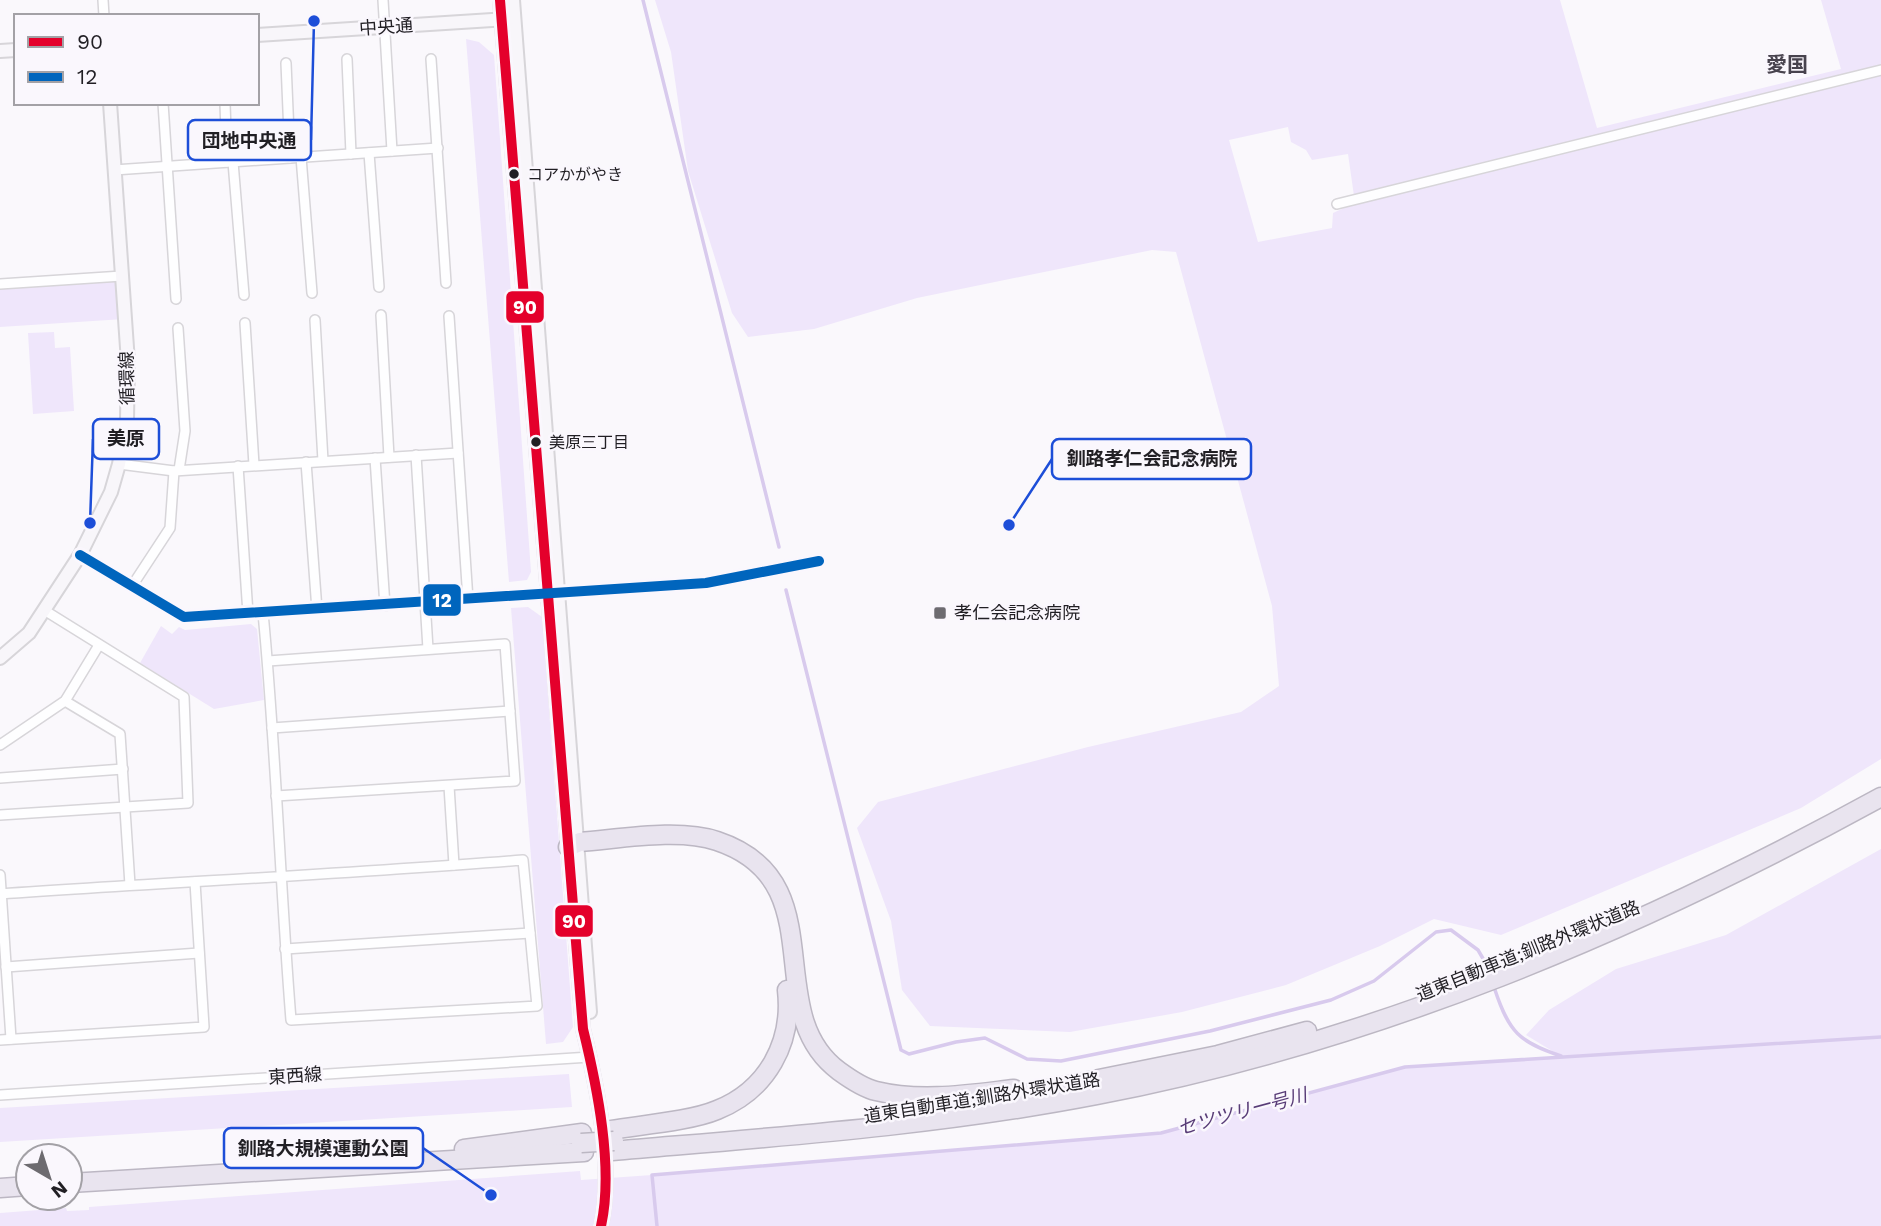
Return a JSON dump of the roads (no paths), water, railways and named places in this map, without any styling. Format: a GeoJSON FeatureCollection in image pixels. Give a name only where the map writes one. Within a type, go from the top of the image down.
{"type":"FeatureCollection","features":[{"type":"Feature","properties":{"kind":"highway","name":"道東自動車道;釧路外環状道路"},"geometry":{"type":"LineString","coordinates":[[612,1141],[924,1110],[1096,1082],[1218,1055],[1317,1028],[1445,986],[1554,944],[1664,896],[1881,785]]}},
{"type":"Feature","properties":{"kind":"highway","name":"道東自動車道;釧路外環状道路"},"geometry":{"type":"LineString","coordinates":[[84,1182],[582,1143],[884,1126],[1099,1095],[1333,1036],[1448,997],[1557,955],[1775,855],[1881,797]]}},
{"type":"Feature","properties":{"kind":"highway"},"geometry":{"type":"LineString","coordinates":[[576,847],[700,836],[738,850],[758,863],[775,884],[788,914],[800,1004],[814,1046],[830,1064],[874,1091],[935,1096],[1096,1082]]}},
{"type":"Feature","properties":{"kind":"highway"},"geometry":{"type":"LineString","coordinates":[[576,847],[700,847],[733,859],[749,871],[766,890],[780,927],[789,1007],[783,1043],[772,1066],[758,1083],[716,1111],[612,1141]]}},
{"type":"Feature","properties":{"kind":"highway","name":"道東自動車道;釧路外環状道路"},"geometry":{"type":"LineString","coordinates":[[84,1175],[582,1143]]}},
{"type":"Feature","properties":{"kind":"street"},"geometry":{"type":"LineString","coordinates":[[383,0],[391,151]]}},
{"type":"Feature","properties":{"kind":"street"},"geometry":{"type":"LineString","coordinates":[[500,0],[508,19],[592,1028],[590,1057],[605,1183],[601,1226]]}},
{"type":"Feature","properties":{"kind":"street"},"geometry":{"type":"LineString","coordinates":[[508,19],[513,0]]}},
{"type":"Feature","properties":{"kind":"street","name":"中央通"},"geometry":{"type":"LineString","coordinates":[[259,35],[508,19]]}},
{"type":"Feature","properties":{"kind":"street"},"geometry":{"type":"LineString","coordinates":[[347,59],[351,154]]}},
{"type":"Feature","properties":{"kind":"street"},"geometry":{"type":"LineString","coordinates":[[431,60],[446,284]]}},
{"type":"Feature","properties":{"kind":"street"},"geometry":{"type":"LineString","coordinates":[[286,63],[290,158]]}},
{"type":"Feature","properties":{"kind":"street"},"geometry":{"type":"LineString","coordinates":[[1337,204],[1881,70]]}},
{"type":"Feature","properties":{"kind":"street","name":"循環線"},"geometry":{"type":"LineString","coordinates":[[0,658],[29,633],[80,555],[111,492],[119,464],[127,419],[122,276],[110,105]]}},
{"type":"Feature","properties":{"kind":"street"},"geometry":{"type":"LineString","coordinates":[[163,105],[176,299]]}},
{"type":"Feature","properties":{"kind":"street"},"geometry":{"type":"LineString","coordinates":[[225,105],[244,295]]}},
{"type":"Feature","properties":{"kind":"street"},"geometry":{"type":"LineString","coordinates":[[114,170],[438,148]]}},
{"type":"Feature","properties":{"kind":"street"},"geometry":{"type":"LineString","coordinates":[[369,153],[379,287]]}},
{"type":"Feature","properties":{"kind":"street"},"geometry":{"type":"LineString","coordinates":[[302,157],[312,293]]}},
{"type":"Feature","properties":{"kind":"street"},"geometry":{"type":"LineString","coordinates":[[0,284],[122,276]]}},
{"type":"Feature","properties":{"kind":"street"},"geometry":{"type":"LineString","coordinates":[[381,315],[389,457]]}},
{"type":"Feature","properties":{"kind":"street"},"geometry":{"type":"LineString","coordinates":[[449,316],[468,600]]}},
{"type":"Feature","properties":{"kind":"street"},"geometry":{"type":"LineString","coordinates":[[314,320],[323,461]]}},
{"type":"Feature","properties":{"kind":"street"},"geometry":{"type":"LineString","coordinates":[[245,323],[254,465]]}},
{"type":"Feature","properties":{"kind":"street"},"geometry":{"type":"LineString","coordinates":[[132,586],[170,528],[176,471],[185,430],[178,328]]}},
{"type":"Feature","properties":{"kind":"street"},"geometry":{"type":"LineString","coordinates":[[119,464],[176,471],[458,453]]}},
{"type":"Feature","properties":{"kind":"street"},"geometry":{"type":"LineString","coordinates":[[416,455],[428,649]]}},
{"type":"Feature","properties":{"kind":"street"},"geometry":{"type":"LineString","coordinates":[[375,458],[385,606]]}},
{"type":"Feature","properties":{"kind":"street"},"geometry":{"type":"LineString","coordinates":[[306,462],[317,610]]}},
{"type":"Feature","properties":{"kind":"street"},"geometry":{"type":"LineString","coordinates":[[238,466],[248,614]]}},
{"type":"Feature","properties":{"kind":"street"},"geometry":{"type":"LineString","coordinates":[[80,555],[184,617],[706,583],[819,561]]}},
{"type":"Feature","properties":{"kind":"street"},"geometry":{"type":"LineString","coordinates":[[0,815],[188,803],[184,697],[44,610]]}},
{"type":"Feature","properties":{"kind":"street"},"geometry":{"type":"LineString","coordinates":[[1,894],[195,882],[280,876],[454,865],[523,860],[537,1006],[291,1020],[280,876],[268,661],[263,613]]}},
{"type":"Feature","properties":{"kind":"street"},"geometry":{"type":"LineString","coordinates":[[268,661],[505,644],[515,781],[276,796]]}},
{"type":"Feature","properties":{"kind":"street"},"geometry":{"type":"LineString","coordinates":[[0,745],[65,701],[99,645]]}},
{"type":"Feature","properties":{"kind":"street"},"geometry":{"type":"LineString","coordinates":[[65,701],[120,734],[130,885]]}},
{"type":"Feature","properties":{"kind":"street"},"geometry":{"type":"LineString","coordinates":[[272,728],[510,711]]}},
{"type":"Feature","properties":{"kind":"street"},"geometry":{"type":"LineString","coordinates":[[0,778],[123,769]]}},
{"type":"Feature","properties":{"kind":"street"},"geometry":{"type":"LineString","coordinates":[[449,786],[454,865]]}},
{"type":"Feature","properties":{"kind":"street"},"geometry":{"type":"LineString","coordinates":[[0,875],[11,1039]]}},
{"type":"Feature","properties":{"kind":"street"},"geometry":{"type":"LineString","coordinates":[[0,1040],[204,1027],[195,882]]}},
{"type":"Feature","properties":{"kind":"street"},"geometry":{"type":"LineString","coordinates":[[285,948],[530,933]]}},
{"type":"Feature","properties":{"kind":"street"},"geometry":{"type":"LineString","coordinates":[[6,967],[199,953]]}},
{"type":"Feature","properties":{"kind":"street","name":"東西線"},"geometry":{"type":"LineString","coordinates":[[0,1095],[590,1057]]}},
{"type":"Feature","properties":{"kind":"waterway"},"geometry":{"type":"LineString","coordinates":[[643,0],[779,547]]}},
{"type":"Feature","properties":{"kind":"waterway"},"geometry":{"type":"LineString","coordinates":[[786,590],[901,1050],[909,1054],[985,1038],[1027,1059],[1061,1061],[1210,1031],[1331,1000],[1374,981],[1436,932],[1451,930],[1478,950],[1485,962]]}},
{"type":"Feature","properties":{"kind":"waterway"},"geometry":{"type":"LineString","coordinates":[[1495,990],[1505,1016],[1518,1034],[1535,1046],[1561,1056]]}},
{"type":"Feature","properties":{"kind":"waterway","name":"セツツリ一号川"},"geometry":{"type":"LineString","coordinates":[[657,1226],[652,1175],[1161,1133],[1405,1067],[1881,1037]]}},
{"type":"Feature","properties":{"kind":"place","name":"団地中央通"},"geometry":{"type":"Point","coordinates":[314,21]}},
{"type":"Feature","properties":{"kind":"place","name":"コアかがやき"},"geometry":{"type":"Point","coordinates":[514,174]}},
{"type":"Feature","properties":{"kind":"place","name":"美原三丁目"},"geometry":{"type":"Point","coordinates":[536,442]}},
{"type":"Feature","properties":{"kind":"place","name":"美原"},"geometry":{"type":"Point","coordinates":[90,523]}},
{"type":"Feature","properties":{"kind":"place","name":"釧路孝仁会記念病院"},"geometry":{"type":"Point","coordinates":[1009,525]}},
{"type":"Feature","properties":{"kind":"place","name":"孝仁会記念病院"},"geometry":{"type":"Point","coordinates":[940,613]}},
{"type":"Feature","properties":{"kind":"place","name":"釧路大規模運動公園"},"geometry":{"type":"Point","coordinates":[491,1195]}},
{"type":"Feature","properties":{"kind":"district","name":"愛国"},"geometry":{"type":"Point","coordinates":[1787,65]}}]}
